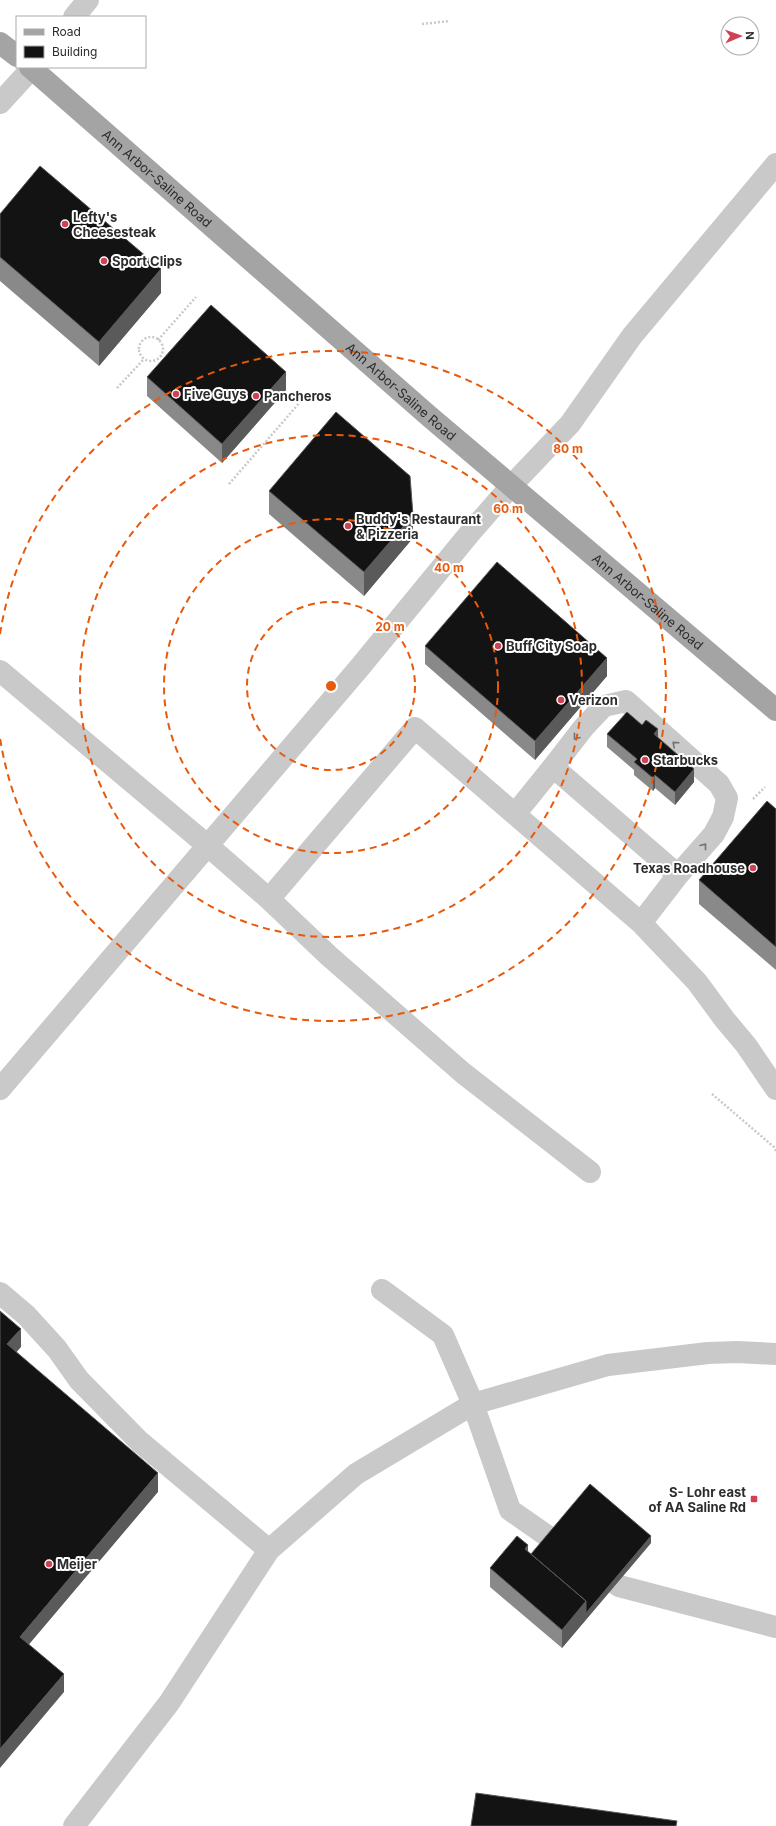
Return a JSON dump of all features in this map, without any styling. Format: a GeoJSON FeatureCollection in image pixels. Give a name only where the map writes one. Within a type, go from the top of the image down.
{"type":"FeatureCollection","features":[{"type":"Feature","properties":{"kind":"main road","name":"Ann Arbor-Saline Road"},"geometry":{"type":"LineString","coordinates":[[0,43],[16,56]]}},
{"type":"Feature","properties":{"kind":"main road","name":"Ann Arbor-Saline Road"},"geometry":{"type":"LineString","coordinates":[[31,68],[406,396],[776,710]]}},
{"type":"Feature","properties":{"kind":"street"},"geometry":{"type":"LineString","coordinates":[[75,16],[88,0]]}},
{"type":"Feature","properties":{"kind":"street"},"geometry":{"type":"LineString","coordinates":[[0,103],[26,68]]}},
{"type":"Feature","properties":{"kind":"street"},"geometry":{"type":"LineString","coordinates":[[0,1089],[360,667],[470,533],[511,486],[570,424],[632,336],[776,164]]}},
{"type":"Feature","properties":{"kind":"street"},"geometry":{"type":"LineString","coordinates":[[0,671],[207,845],[269,899],[329,956],[463,1073],[590,1172]]}},
{"type":"Feature","properties":{"kind":"street"},"geometry":{"type":"LineString","coordinates":[[515,814],[584,727],[604,706],[626,701],[719,784],[727,798],[723,817],[714,834],[678,875],[641,923]]}},
{"type":"Feature","properties":{"kind":"street"},"geometry":{"type":"LineString","coordinates":[[269,899],[415,728],[641,923],[698,982],[775,1086]]}},
{"type":"Feature","properties":{"kind":"street"},"geometry":{"type":"LineString","coordinates":[[553,766],[678,875]]}},
{"type":"Feature","properties":{"kind":"street"},"geometry":{"type":"LineString","coordinates":[[382,1290],[443,1335],[474,1404],[510,1510],[619,1586],[776,1627]]}},
{"type":"Feature","properties":{"kind":"street"},"geometry":{"type":"LineString","coordinates":[[0,1293],[26,1315],[57,1349],[79,1380],[139,1441],[269,1550]]}},
{"type":"Feature","properties":{"kind":"street"},"geometry":{"type":"LineString","coordinates":[[74,1826],[169,1703],[269,1550],[356,1474],[474,1404],[608,1364],[708,1353],[737,1352],[776,1354]]}},
{"type":"Feature","properties":{"kind":"path"},"geometry":{"type":"LineString","coordinates":[[422,24],[450,22]]}},
{"type":"Feature","properties":{"kind":"path"},"geometry":{"type":"LineString","coordinates":[[158,340],[196,297]]}},
{"type":"Feature","properties":{"kind":"path"},"geometry":{"type":"LineString","coordinates":[[148,338],[158,340],[162,348],[158,358],[151,361],[144,359],[141,356],[139,348],[142,341],[148,338]]}},
{"type":"Feature","properties":{"kind":"path"},"geometry":{"type":"LineString","coordinates":[[117,388],[144,359]]}},
{"type":"Feature","properties":{"kind":"path"},"geometry":{"type":"LineString","coordinates":[[229,484],[308,393]]}},
{"type":"Feature","properties":{"kind":"path"},"geometry":{"type":"LineString","coordinates":[[712,1094],[774,1147],[776,1151]]}},
{"type":"Feature","properties":{"kind":"building"},"geometry":{"type":"Polygon","coordinates":[[[40,166],[161,269],[99,342],[0,257],[0,214],[40,166]]]}},
{"type":"Feature","properties":{"kind":"building"},"geometry":{"type":"Polygon","coordinates":[[[211,305],[286,372],[222,444],[147,377],[211,305]]]}},
{"type":"Feature","properties":{"kind":"building","name":"Buddy's Restaurant & Pizzeria"},"geometry":{"type":"Polygon","coordinates":[[[336,412],[410,476],[413,515],[364,572],[269,491],[336,412]]]}},
{"type":"Feature","properties":{"kind":"building"},"geometry":{"type":"Polygon","coordinates":[[[497,562],[607,658],[535,741],[425,646],[497,562]]]}},
{"type":"Feature","properties":{"kind":"building","name":"Starbucks"},"geometry":{"type":"Polygon","coordinates":[[[627,712],[642,725],[646,720],[658,729],[654,734],[694,769],[675,792],[655,775],[653,778],[634,762],[637,759],[607,734],[627,712]]]}},
{"type":"Feature","properties":{"kind":"building","name":"Texas Roadhouse"},"geometry":{"type":"Polygon","coordinates":[[[767,801],[776,809],[776,947],[699,880],[767,801]]]}},
{"type":"Feature","properties":{"kind":"building","name":"Meijer"},"geometry":{"type":"Polygon","coordinates":[[[0,1311],[21,1329],[7,1344],[158,1473],[20,1637],[64,1674],[0,1749],[0,1311]]]}},
{"type":"Feature","properties":{"kind":"building"},"geometry":{"type":"Polygon","coordinates":[[[590,1484],[651,1536],[586,1613],[586,1601],[531,1554],[590,1484]]]}},
{"type":"Feature","properties":{"kind":"building"},"geometry":{"type":"Polygon","coordinates":[[[517,1536],[528,1545],[525,1549],[586,1601],[562,1630],[490,1568],[517,1536]]]}},
{"type":"Feature","properties":{"kind":"building"},"geometry":{"type":"Polygon","coordinates":[[[476,1793],[677,1821],[676,1826],[471,1826],[476,1793]]]}},
{"type":"Feature","properties":{"kind":"place","name":"Lefty's Cheesesteak"},"geometry":{"type":"Point","coordinates":[65,224]}},
{"type":"Feature","properties":{"kind":"place","name":"Sport Clips"},"geometry":{"type":"Point","coordinates":[104,261]}},
{"type":"Feature","properties":{"kind":"place","name":"Five Guys"},"geometry":{"type":"Point","coordinates":[176,394]}},
{"type":"Feature","properties":{"kind":"place","name":"Pancheros"},"geometry":{"type":"Point","coordinates":[256,396]}},
{"type":"Feature","properties":{"kind":"place","name":"Buddy's Restaurant & Pizzeria"},"geometry":{"type":"Point","coordinates":[348,526]}},
{"type":"Feature","properties":{"kind":"place","name":"Buff City Soap"},"geometry":{"type":"Point","coordinates":[498,646]}},
{"type":"Feature","properties":{"kind":"place","name":"Verizon"},"geometry":{"type":"Point","coordinates":[561,700]}},
{"type":"Feature","properties":{"kind":"place","name":"Starbucks"},"geometry":{"type":"Point","coordinates":[645,760]}},
{"type":"Feature","properties":{"kind":"place","name":"Texas Roadhouse"},"geometry":{"type":"Point","coordinates":[753,868]}},
{"type":"Feature","properties":{"kind":"place","name":"S- Lohr east of AA Saline Rd"},"geometry":{"type":"Point","coordinates":[754,1499]}},
{"type":"Feature","properties":{"kind":"place","name":"Meijer"},"geometry":{"type":"Point","coordinates":[49,1564]}}]}
